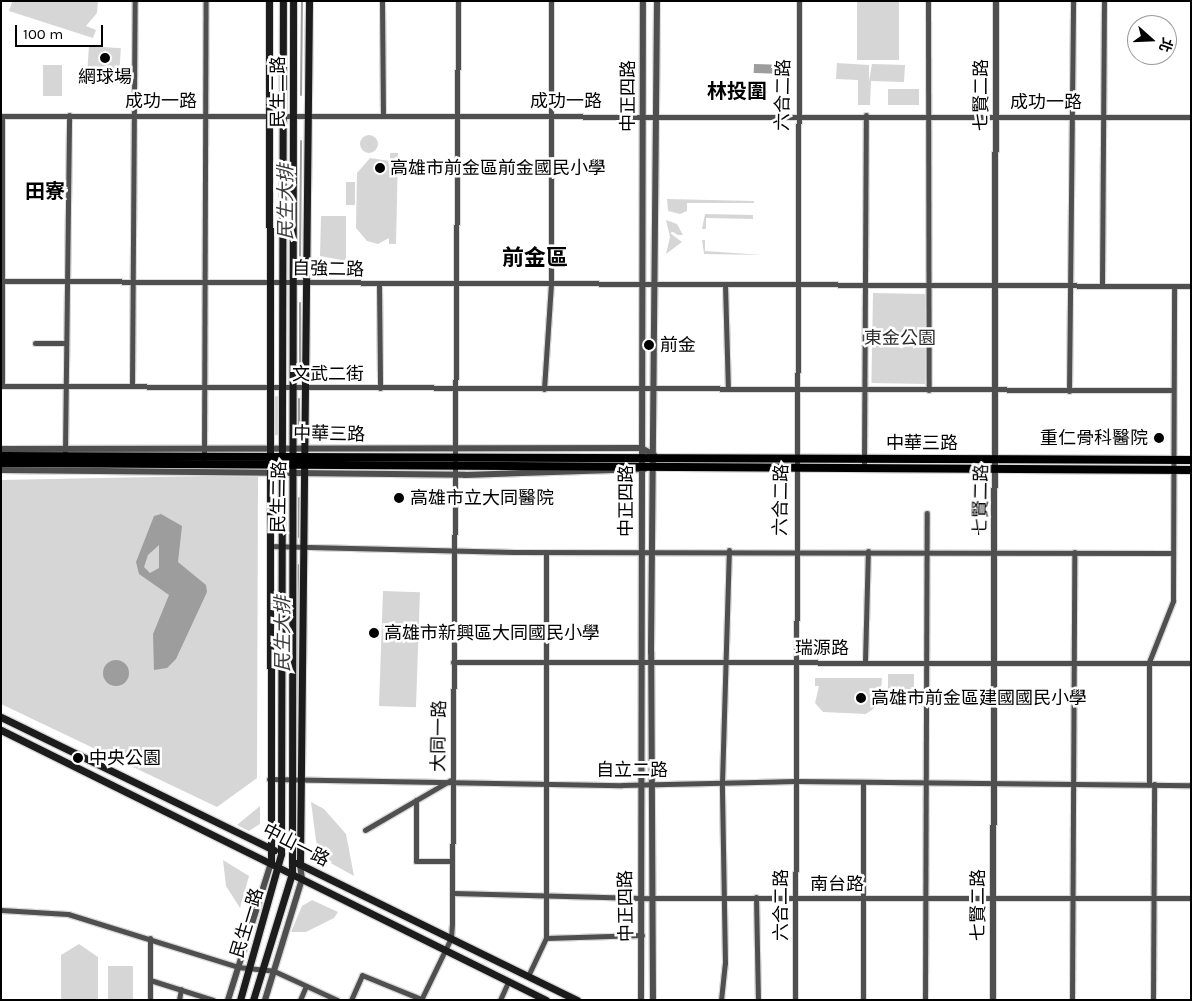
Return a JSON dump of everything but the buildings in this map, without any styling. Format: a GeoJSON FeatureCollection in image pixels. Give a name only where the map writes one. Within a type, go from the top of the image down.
{"type":"FeatureCollection","features":[{"type":"Feature","properties":{"kind":"main road"},"geometry":{"type":"LineString","coordinates":[[269,1],[269,387],[271,452],[269,779],[271,863]]}},
{"type":"Feature","properties":{"kind":"main road","name":"民生二路"},"geometry":{"type":"LineString","coordinates":[[283,1],[283,283],[287,387],[294,460],[292,873]]}},
{"type":"Feature","properties":{"kind":"main road","name":"民生二路"},"geometry":{"type":"LineString","coordinates":[[281,854],[284,452],[291,283],[293,1]]}},
{"type":"Feature","properties":{"kind":"main road"},"geometry":{"type":"LineString","coordinates":[[300,864],[309,1]]}},
{"type":"Feature","properties":{"kind":"main road","name":"中華三路"},"geometry":{"type":"LineString","coordinates":[[204,460],[284,452],[294,460],[452,462],[641,460],[654,464],[796,468],[1191,470]]}},
{"type":"Feature","properties":{"kind":"main road","name":"中華三路"},"geometry":{"type":"LineString","coordinates":[[641,460],[654,455],[1191,460]]}},
{"type":"Feature","properties":{"kind":"main road","name":"中華三路"},"geometry":{"type":"LineString","coordinates":[[1,456],[204,460],[270,468],[285,468],[294,460]]}},
{"type":"Feature","properties":{"kind":"main road","name":"中華三路"},"geometry":{"type":"LineString","coordinates":[[1,463],[65,458]]}},
{"type":"Feature","properties":{"kind":"main road","name":"中山一路"},"geometry":{"type":"LineString","coordinates":[[1,717],[577,1000]]}},
{"type":"Feature","properties":{"kind":"main road","name":"中山一路"},"geometry":{"type":"LineString","coordinates":[[1,730],[292,873],[444,952],[546,1000]]}},
{"type":"Feature","properties":{"kind":"main road","name":"民生一路"},"geometry":{"type":"LineString","coordinates":[[240,1000],[280,868],[281,854]]}},
{"type":"Feature","properties":{"kind":"main road","name":"民生一路"},"geometry":{"type":"LineString","coordinates":[[253,1000],[292,873]]}},
{"type":"Feature","properties":{"kind":"street"},"geometry":{"type":"LineString","coordinates":[[132,386],[135,1]]}},
{"type":"Feature","properties":{"kind":"street"},"geometry":{"type":"LineString","coordinates":[[204,460],[206,1]]}},
{"type":"Feature","properties":{"kind":"street"},"geometry":{"type":"LineString","coordinates":[[382,1],[383,115]]}},
{"type":"Feature","properties":{"kind":"street","name":"大同一路"},"geometry":{"type":"LineString","coordinates":[[421,999],[451,938],[453,893],[452,462],[458,1]]}},
{"type":"Feature","properties":{"kind":"street"},"geometry":{"type":"LineString","coordinates":[[544,389],[551,283],[551,1]]}},
{"type":"Feature","properties":{"kind":"street","name":"中正四路"},"geometry":{"type":"LineString","coordinates":[[641,1000],[642,935],[639,898],[644,1]]}},
{"type":"Feature","properties":{"kind":"street","name":"中正四路"},"geometry":{"type":"LineString","coordinates":[[653,1000],[650,898],[650,784],[657,1]]}},
{"type":"Feature","properties":{"kind":"street","name":"六合二路"},"geometry":{"type":"LineString","coordinates":[[795,1000],[794,550],[796,468],[796,115],[799,1]]}},
{"type":"Feature","properties":{"kind":"street"},"geometry":{"type":"LineString","coordinates":[[928,1],[929,390]]}},
{"type":"Feature","properties":{"kind":"street","name":"七賢二路"},"geometry":{"type":"LineString","coordinates":[[993,1000],[994,782],[997,661],[995,552],[996,1]]}},
{"type":"Feature","properties":{"kind":"street"},"geometry":{"type":"LineString","coordinates":[[1069,391],[1073,1]]}},
{"type":"Feature","properties":{"kind":"street"},"geometry":{"type":"LineString","coordinates":[[1102,286],[1104,1]]}},
{"type":"Feature","properties":{"kind":"street","name":"成功一路"},"geometry":{"type":"LineString","coordinates":[[2,116],[657,114],[1191,117]]}},
{"type":"Feature","properties":{"kind":"street"},"geometry":{"type":"LineString","coordinates":[[65,458],[69,115]]}},
{"type":"Feature","properties":{"kind":"street"},"geometry":{"type":"LineString","coordinates":[[864,469],[866,115]]}},
{"type":"Feature","properties":{"kind":"street"},"geometry":{"type":"LineString","coordinates":[[2,116],[2,386]]}},
{"type":"Feature","properties":{"kind":"street","name":"自強二路"},"geometry":{"type":"LineString","coordinates":[[2,281],[453,285],[643,282],[928,286],[1191,286]]}},
{"type":"Feature","properties":{"kind":"street"},"geometry":{"type":"LineString","coordinates":[[379,284],[380,388]]}},
{"type":"Feature","properties":{"kind":"street"},"geometry":{"type":"LineString","coordinates":[[725,284],[728,390]]}},
{"type":"Feature","properties":{"kind":"street"},"geometry":{"type":"LineString","coordinates":[[1152,1000],[1149,662],[1171,611],[1174,286]]}},
{"type":"Feature","properties":{"kind":"street"},"geometry":{"type":"LineString","coordinates":[[35,343],[66,343]]}},
{"type":"Feature","properties":{"kind":"street","name":"文武二街"},"geometry":{"type":"LineString","coordinates":[[2,386],[728,390],[1172,390]]}},
{"type":"Feature","properties":{"kind":"street","name":"中華三路"},"geometry":{"type":"LineString","coordinates":[[1,449],[65,458],[204,460]]}},
{"type":"Feature","properties":{"kind":"street","name":"中華三路"},"geometry":{"type":"LineString","coordinates":[[1,470],[65,458]]}},
{"type":"Feature","properties":{"kind":"street","name":"中華三路"},"geometry":{"type":"LineString","coordinates":[[294,460],[452,462],[641,460]]}},
{"type":"Feature","properties":{"kind":"street"},"geometry":{"type":"LineString","coordinates":[[925,1000],[927,513]]}},
{"type":"Feature","properties":{"kind":"street"},"geometry":{"type":"LineString","coordinates":[[269,546],[546,552],[653,549],[1172,552]]}},
{"type":"Feature","properties":{"kind":"street"},"geometry":{"type":"LineString","coordinates":[[721,1000],[726,897],[722,783],[729,550]]}},
{"type":"Feature","properties":{"kind":"street"},"geometry":{"type":"LineString","coordinates":[[865,662],[868,551]]}},
{"type":"Feature","properties":{"kind":"street"},"geometry":{"type":"LineString","coordinates":[[528,976],[546,938],[546,552]]}},
{"type":"Feature","properties":{"kind":"street"},"geometry":{"type":"LineString","coordinates":[[1072,1000],[1074,898],[1072,784],[1077,662],[1074,552]]}},
{"type":"Feature","properties":{"kind":"street","name":"瑞源路"},"geometry":{"type":"LineString","coordinates":[[453,662],[640,664],[997,661],[1191,663]]}},
{"type":"Feature","properties":{"kind":"street","name":"自立二路"},"geometry":{"type":"LineString","coordinates":[[269,779],[452,780],[641,785],[795,781],[1191,784]]}},
{"type":"Feature","properties":{"kind":"street"},"geometry":{"type":"LineString","coordinates":[[365,830],[452,780]]}},
{"type":"Feature","properties":{"kind":"street"},"geometry":{"type":"LineString","coordinates":[[863,782],[865,898],[863,1000]]}},
{"type":"Feature","properties":{"kind":"street"},"geometry":{"type":"LineString","coordinates":[[416,800],[416,861],[452,861]]}},
{"type":"Feature","properties":{"kind":"street","name":"民生一路"},"geometry":{"type":"LineString","coordinates":[[228,1000],[271,863]]}},
{"type":"Feature","properties":{"kind":"street"},"geometry":{"type":"LineString","coordinates":[[265,1000],[302,879],[300,864]]}},
{"type":"Feature","properties":{"kind":"street","name":"南台路"},"geometry":{"type":"LineString","coordinates":[[453,893],[639,898],[1191,898]]}},
{"type":"Feature","properties":{"kind":"street"},"geometry":{"type":"LineString","coordinates":[[756,897],[758,1000]]}},
{"type":"Feature","properties":{"kind":"street"},"geometry":{"type":"LineString","coordinates":[[1,910],[68,914],[150,938],[238,968],[274,972],[337,1000]]}},
{"type":"Feature","properties":{"kind":"street"},"geometry":{"type":"LineString","coordinates":[[546,938],[642,935]]}},
{"type":"Feature","properties":{"kind":"street"},"geometry":{"type":"LineString","coordinates":[[150,938],[150,1000]]}},
{"type":"Feature","properties":{"kind":"street"},"geometry":{"type":"LineString","coordinates":[[351,1000],[362,976],[421,999]]}},
{"type":"Feature","properties":{"kind":"street"},"geometry":{"type":"LineString","coordinates":[[150,980],[213,1000]]}},
{"type":"Feature","properties":{"kind":"street"},"geometry":{"type":"LineString","coordinates":[[500,1000],[508,982]]}},
{"type":"Feature","properties":{"kind":"street"},"geometry":{"type":"LineString","coordinates":[[300,1000],[306,986]]}},
{"type":"Feature","properties":{"kind":"street"},"geometry":{"type":"LineString","coordinates":[[179,1000],[181,989]]}},
{"type":"Feature","properties":{"kind":"street"},"geometry":{"type":"LineString","coordinates":[[192,1000],[193,993]]}},
{"type":"Feature","properties":{"kind":"green space"},"geometry":{"type":"Polygon","coordinates":[[[98,1],[97,13],[86,26],[96,30],[93,38],[9,11],[12,2],[98,1]]]}},
{"type":"Feature","properties":{"kind":"green space"},"geometry":{"type":"Polygon","coordinates":[[[857,1],[899,1],[899,60],[857,60],[857,1]]]}},
{"type":"Feature","properties":{"kind":"green space","name":"網球場"},"geometry":{"type":"Polygon","coordinates":[[[89,46],[121,48],[119,70],[87,68],[89,46]]]}},
{"type":"Feature","properties":{"kind":"green space"},"geometry":{"type":"Polygon","coordinates":[[[837,63],[869,65],[869,81],[872,64],[905,65],[904,82],[871,81],[870,105],[858,105],[858,80],[836,79],[837,63]]]}},
{"type":"Feature","properties":{"kind":"green space"},"geometry":{"type":"Polygon","coordinates":[[[43,65],[62,65],[62,96],[43,96],[43,65]]]}},
{"type":"Feature","properties":{"kind":"green space"},"geometry":{"type":"Polygon","coordinates":[[[888,89],[919,89],[919,105],[888,105],[888,89]]]}},
{"type":"Feature","properties":{"kind":"green space"},"geometry":{"type":"Polygon","coordinates":[[[365,135],[373,135],[378,140],[376,151],[365,153],[360,148],[360,140],[365,135]]]}},
{"type":"Feature","properties":{"kind":"green space"},"geometry":{"type":"Polygon","coordinates":[[[390,153],[398,153],[396,244],[389,244],[389,238],[378,244],[367,241],[356,228],[357,173],[370,158],[390,161],[390,153]]]}},
{"type":"Feature","properties":{"kind":"green space"},"geometry":{"type":"Polygon","coordinates":[[[346,182],[355,182],[355,205],[346,205],[346,182]]]}},
{"type":"Feature","properties":{"kind":"green space"},"geometry":{"type":"Polygon","coordinates":[[[667,199],[754,201],[754,203],[687,203],[687,211],[680,214],[668,211],[667,199]]]}},
{"type":"Feature","properties":{"kind":"green space"},"geometry":{"type":"Polygon","coordinates":[[[705,214],[753,215],[753,219],[706,218],[706,229],[702,229],[705,214]]]}},
{"type":"Feature","properties":{"kind":"green space"},"geometry":{"type":"Polygon","coordinates":[[[321,216],[346,216],[346,261],[320,256],[321,216]]]}},
{"type":"Feature","properties":{"kind":"green space"},"geometry":{"type":"Polygon","coordinates":[[[666,220],[677,224],[683,235],[670,233],[682,242],[666,254],[670,237],[666,220]]]}},
{"type":"Feature","properties":{"kind":"green space"},"geometry":{"type":"Polygon","coordinates":[[[702,240],[705,240],[705,251],[763,255],[704,254],[702,240]]]}},
{"type":"Feature","properties":{"kind":"green space","name":"東金公園"},"geometry":{"type":"Polygon","coordinates":[[[873,293],[927,294],[925,384],[871,383],[873,293]]]}},
{"type":"Feature","properties":{"kind":"green space"},"geometry":{"type":"Polygon","coordinates":[[[278,396],[280,434],[273,436],[272,397],[278,396]]]}},
{"type":"Feature","properties":{"kind":"green space","name":"中央公園"},"geometry":{"type":"Polygon","coordinates":[[[258,475],[257,778],[217,807],[1,704],[1,480],[258,475]]]}},
{"type":"Feature","properties":{"kind":"green space"},"geometry":{"type":"Polygon","coordinates":[[[383,591],[420,592],[416,707],[379,706],[383,591]]]}},
{"type":"Feature","properties":{"kind":"green space"},"geometry":{"type":"Polygon","coordinates":[[[888,674],[914,674],[914,690],[888,690],[888,674]]]}},
{"type":"Feature","properties":{"kind":"green space"},"geometry":{"type":"Polygon","coordinates":[[[815,678],[882,678],[880,704],[866,714],[823,712],[815,703],[819,686],[815,686],[815,678]]]}},
{"type":"Feature","properties":{"kind":"green space"},"geometry":{"type":"Polygon","coordinates":[[[311,802],[324,809],[346,834],[354,876],[318,856],[311,802]]]}},
{"type":"Feature","properties":{"kind":"green space"},"geometry":{"type":"Polygon","coordinates":[[[260,806],[260,824],[249,831],[237,825],[260,806]]]}},
{"type":"Feature","properties":{"kind":"green space"},"geometry":{"type":"Polygon","coordinates":[[[223,860],[249,876],[240,908],[226,886],[223,860]]]}},
{"type":"Feature","properties":{"kind":"green space"},"geometry":{"type":"Polygon","coordinates":[[[312,900],[338,912],[334,918],[306,932],[291,932],[302,906],[312,900]]]}},
{"type":"Feature","properties":{"kind":"green space"},"geometry":{"type":"Polygon","coordinates":[[[79,944],[98,957],[98,1000],[61,1000],[61,955],[79,944]]]}},
{"type":"Feature","properties":{"kind":"green space"},"geometry":{"type":"Polygon","coordinates":[[[108,966],[133,966],[133,1000],[108,1000],[108,966]]]}},
{"type":"Feature","properties":{"kind":"shaded area"},"geometry":{"type":"Polygon","coordinates":[[[754,64],[778,65],[778,74],[754,73],[754,64]]]}},
{"type":"Feature","properties":{"kind":"shaded area"},"geometry":{"type":"Polygon","coordinates":[[[161,514],[182,526],[178,562],[206,585],[207,592],[176,659],[167,668],[154,670],[153,634],[169,595],[139,574],[136,562],[154,516],[161,514]],[[159,545],[148,555],[144,567],[150,573],[159,568],[159,545]]]}},
{"type":"Feature","properties":{"kind":"shaded area"},"geometry":{"type":"Polygon","coordinates":[[[116,660],[126,663],[129,673],[126,683],[116,686],[106,683],[103,673],[106,663],[116,660]]]}},
{"type":"Feature","properties":{"kind":"waterway","name":"民生大排"},"geometry":{"type":"LineString","coordinates":[[301,95],[302,1]]}},
{"type":"Feature","properties":{"kind":"waterway","name":"民生大排"},"geometry":{"type":"LineString","coordinates":[[300,264],[301,141]]}},
{"type":"Feature","properties":{"kind":"waterway","name":"民生大排"},"geometry":{"type":"LineString","coordinates":[[300,303],[300,377]]}},
{"type":"Feature","properties":{"kind":"waterway","name":"民生大排"},"geometry":{"type":"LineString","coordinates":[[299,399],[299,424]]}},
{"type":"Feature","properties":{"kind":"waterway","name":"民生大排"},"geometry":{"type":"LineString","coordinates":[[299,498],[299,537]]}},
{"type":"Feature","properties":{"kind":"waterway","name":"民生大排"},"geometry":{"type":"LineString","coordinates":[[298,565],[298,704]]}},
{"type":"Feature","properties":{"kind":"waterway","name":"民生大排"},"geometry":{"type":"LineString","coordinates":[[297,755],[298,726]]}},
{"type":"Feature","properties":{"kind":"place","name":"網球場"},"geometry":{"type":"Point","coordinates":[105,58]}},
{"type":"Feature","properties":{"kind":"place","name":"高雄市前金區前金國民小學"},"geometry":{"type":"Point","coordinates":[380,168]}},
{"type":"Feature","properties":{"kind":"place","name":"前金"},"geometry":{"type":"Point","coordinates":[649,345]}},
{"type":"Feature","properties":{"kind":"place","name":"重仁骨科醫院"},"geometry":{"type":"Point","coordinates":[1159,438]}},
{"type":"Feature","properties":{"kind":"place","name":"高雄市立大同醫院"},"geometry":{"type":"Point","coordinates":[399,498]}},
{"type":"Feature","properties":{"kind":"place","name":"高雄市新興區大同國民小學"},"geometry":{"type":"Point","coordinates":[374,633]}},
{"type":"Feature","properties":{"kind":"place","name":"高雄市前金區建國國民小學"},"geometry":{"type":"Point","coordinates":[861,698]}},
{"type":"Feature","properties":{"kind":"place","name":"中央公園"},"geometry":{"type":"Point","coordinates":[78,758]}},
{"type":"Feature","properties":{"kind":"district","name":"林投圍"},"geometry":{"type":"Point","coordinates":[737,91]}},
{"type":"Feature","properties":{"kind":"district","name":"田寮"},"geometry":{"type":"Point","coordinates":[45,191]}},
{"type":"Feature","properties":{"kind":"district","name":"前金區"},"geometry":{"type":"Point","coordinates":[535,259]}}]}
